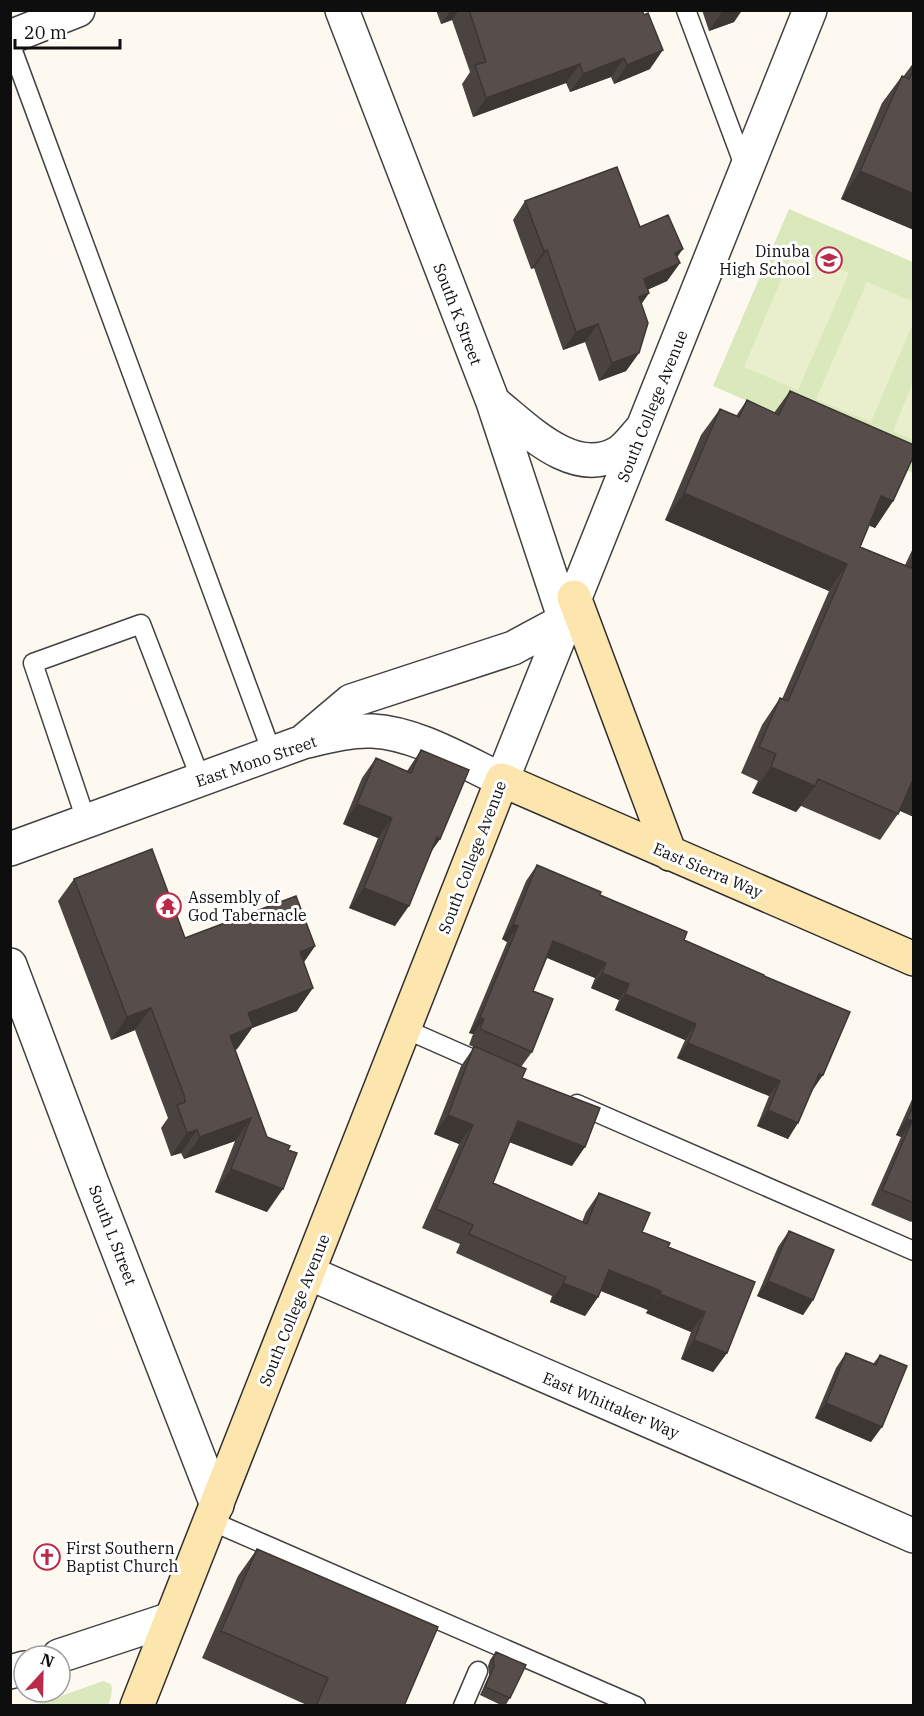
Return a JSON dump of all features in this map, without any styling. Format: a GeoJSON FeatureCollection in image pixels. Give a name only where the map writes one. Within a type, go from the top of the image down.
{"type":"FeatureCollection","features":[{"type":"Feature","properties":{"kind":"street"},"geometry":{"type":"LineString","coordinates":[[10,37],[78,10]]}},
{"type":"Feature","properties":{"kind":"street","name":"South K Street"},"geometry":{"type":"LineString","coordinates":[[342,10],[570,609]]}},
{"type":"Feature","properties":{"kind":"street","name":"South College Avenue"},"geometry":{"type":"LineString","coordinates":[[137,1706],[502,780],[810,10]]}},
{"type":"Feature","properties":{"kind":"street"},"geometry":{"type":"LineString","coordinates":[[493,402],[554,451],[574,459],[598,461],[619,453],[642,429]]}},
{"type":"Feature","properties":{"kind":"street"},"geometry":{"type":"LineString","coordinates":[[303,742],[351,701],[513,648],[570,609],[670,854]]}},
{"type":"Feature","properties":{"kind":"street","name":"East Mono Street"},"geometry":{"type":"LineString","coordinates":[[10,849],[303,742],[346,732],[387,732],[407,737],[502,780]]}},
{"type":"Feature","properties":{"kind":"street","name":"East Sierra Way"},"geometry":{"type":"LineString","coordinates":[[502,780],[914,959]]}},
{"type":"Feature","properties":{"kind":"street","name":"South L Street"},"geometry":{"type":"LineString","coordinates":[[10,964],[214,1513]]}},
{"type":"Feature","properties":{"kind":"street","name":"East Whittaker Way"},"geometry":{"type":"LineString","coordinates":[[309,1273],[914,1536]]}},
{"type":"Feature","properties":{"kind":"street"},"geometry":{"type":"LineString","coordinates":[[72,1652],[171,1619]]}},
{"type":"Feature","properties":{"kind":"lane"},"geometry":{"type":"LineString","coordinates":[[686,10],[746,170]]}},
{"type":"Feature","properties":{"kind":"lane"},"geometry":{"type":"LineString","coordinates":[[10,43],[272,753]]}},
{"type":"Feature","properties":{"kind":"lane"},"geometry":{"type":"LineString","coordinates":[[86,820],[33,663],[141,624],[201,780]]}},
{"type":"Feature","properties":{"kind":"lane"},"geometry":{"type":"LineString","coordinates":[[405,1029],[507,1074]]}},
{"type":"Feature","properties":{"kind":"lane"},"geometry":{"type":"LineString","coordinates":[[562,1098],[914,1251]]}},
{"type":"Feature","properties":{"kind":"lane"},"geometry":{"type":"LineString","coordinates":[[214,1513],[636,1706]]}},
{"type":"Feature","properties":{"kind":"lane"},"geometry":{"type":"LineString","coordinates":[[463,1706],[478,1671]]}},
{"type":"Feature","properties":{"kind":"green space"},"geometry":{"type":"Polygon","coordinates":[[[789,209],[913,262],[913,473],[713,386],[789,209]]]}},
{"type":"Feature","properties":{"kind":"green space"},"geometry":{"type":"Polygon","coordinates":[[[794,250],[849,273],[798,390],[744,367],[794,250]]]}},
{"type":"Feature","properties":{"kind":"green space"},"geometry":{"type":"Polygon","coordinates":[[[867,282],[914,302],[913,323],[871,422],[816,399],[867,282]]]}},
{"type":"Feature","properties":{"kind":"green space"},"geometry":{"type":"Polygon","coordinates":[[[913,382],[914,439],[913,440],[893,431],[913,382]]]}},
{"type":"Feature","properties":{"kind":"green space"},"geometry":{"type":"Polygon","coordinates":[[[103,1681],[111,1684],[112,1690],[108,1705],[36,1705],[72,1704],[72,1692],[103,1681]]]}},
{"type":"Feature","properties":{"kind":"building"},"geometry":{"type":"Polygon","coordinates":[[[469,10],[642,10],[644,15],[648,13],[663,50],[627,65],[624,58],[583,74],[580,64],[486,98],[475,65],[486,62],[469,10]]]}},
{"type":"Feature","properties":{"kind":"building"},"geometry":{"type":"Polygon","coordinates":[[[914,70],[914,194],[860,171],[902,76],[909,79],[914,70]]]}},
{"type":"Feature","properties":{"kind":"building"},"geometry":{"type":"Polygon","coordinates":[[[617,167],[640,227],[668,215],[683,249],[675,253],[680,263],[644,279],[649,293],[639,297],[648,323],[639,353],[612,363],[598,324],[576,332],[547,250],[544,251],[525,201],[617,167]]]}},
{"type":"Feature","properties":{"kind":"building"},"geometry":{"type":"Polygon","coordinates":[[[790,391],[914,445],[914,455],[893,501],[881,496],[860,547],[911,568],[914,561],[914,782],[898,814],[818,779],[815,786],[771,767],[776,754],[759,747],[780,698],[788,701],[847,564],[684,493],[720,409],[739,417],[747,400],[779,415],[790,391]]]}},
{"type":"Feature","properties":{"kind":"building"},"geometry":{"type":"Polygon","coordinates":[[[421,750],[469,770],[440,839],[437,837],[409,906],[364,888],[392,818],[357,804],[376,758],[411,773],[421,750]]]}},
{"type":"Feature","properties":{"kind":"building"},"geometry":{"type":"Polygon","coordinates":[[[152,849],[185,938],[296,896],[315,946],[300,952],[313,988],[248,1013],[253,1026],[230,1036],[267,1137],[290,1146],[288,1150],[297,1153],[283,1189],[231,1169],[251,1118],[200,1137],[197,1130],[187,1133],[177,1105],[185,1102],[184,1095],[151,1008],[127,1017],[74,879],[152,849]]]}},
{"type":"Feature","properties":{"kind":"building"},"geometry":{"type":"Polygon","coordinates":[[[537,865],[687,932],[684,940],[850,1012],[823,1075],[819,1074],[798,1123],[768,1110],[780,1081],[688,1043],[696,1024],[625,994],[629,984],[602,973],[606,963],[553,941],[533,991],[553,999],[532,1052],[480,1029],[484,1019],[480,1017],[518,926],[513,924],[537,865]]]}},
{"type":"Feature","properties":{"kind":"building"},"geometry":{"type":"Polygon","coordinates":[[[474,1046],[526,1069],[522,1078],[600,1108],[585,1147],[518,1121],[493,1183],[587,1224],[599,1193],[650,1213],[642,1232],[670,1243],[668,1247],[755,1282],[727,1353],[694,1340],[705,1312],[609,1270],[598,1297],[563,1283],[566,1277],[469,1234],[473,1225],[436,1209],[473,1125],[448,1115],[474,1046]]]}},
{"type":"Feature","properties":{"kind":"building"},"geometry":{"type":"Polygon","coordinates":[[[914,1105],[914,1203],[882,1190],[912,1121],[907,1119],[914,1105]]]}},
{"type":"Feature","properties":{"kind":"building"},"geometry":{"type":"Polygon","coordinates":[[[789,1231],[834,1250],[813,1300],[768,1281],[789,1231]]]}},
{"type":"Feature","properties":{"kind":"building"},"geometry":{"type":"Polygon","coordinates":[[[846,1353],[876,1365],[880,1355],[907,1366],[882,1427],[826,1403],[846,1353]]]}},
{"type":"Feature","properties":{"kind":"building"},"geometry":{"type":"Polygon","coordinates":[[[257,1549],[438,1627],[404,1706],[316,1706],[328,1678],[221,1631],[257,1549]]]}},
{"type":"Feature","properties":{"kind":"building"},"geometry":{"type":"Polygon","coordinates":[[[496,1652],[526,1665],[510,1698],[485,1687],[494,1667],[493,1658],[496,1652]]]}},
{"type":"Feature","properties":{"kind":"place","name":"Dinuba High School"},"geometry":{"type":"Point","coordinates":[829,260]}},
{"type":"Feature","properties":{"kind":"place","name":"Assembly of God Tabernacle"},"geometry":{"type":"Point","coordinates":[168,906]}},
{"type":"Feature","properties":{"kind":"place","name":"First Southern Baptist Church"},"geometry":{"type":"Point","coordinates":[47,1557]}}]}
